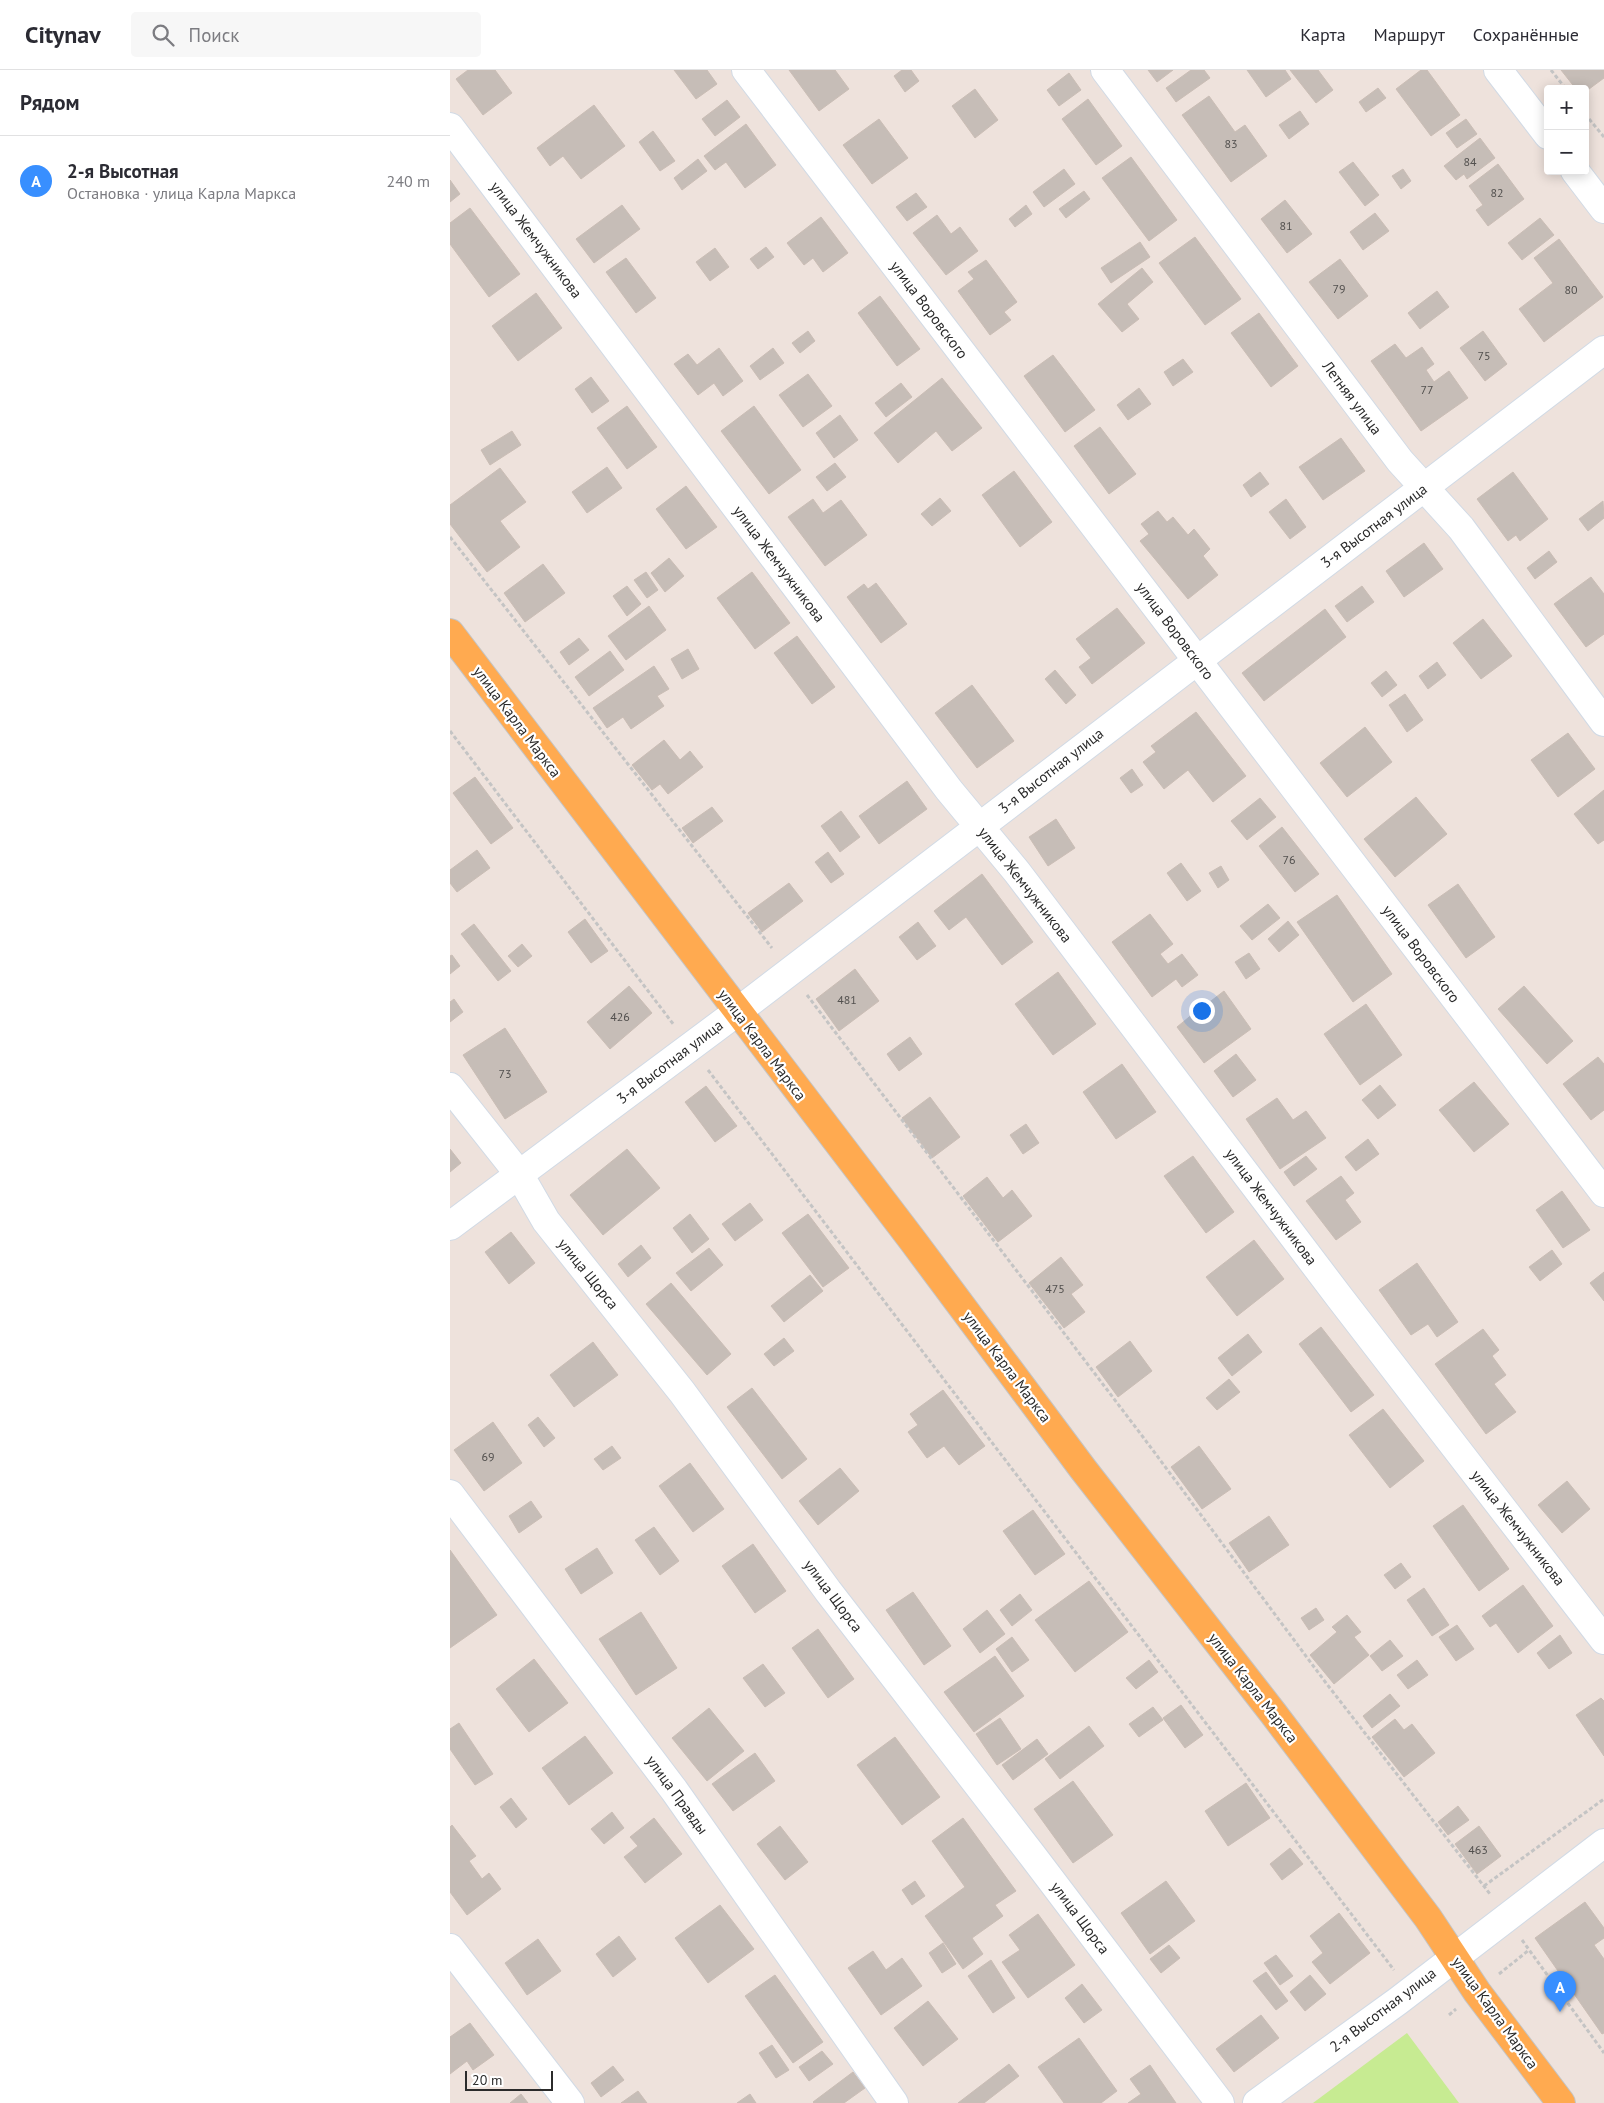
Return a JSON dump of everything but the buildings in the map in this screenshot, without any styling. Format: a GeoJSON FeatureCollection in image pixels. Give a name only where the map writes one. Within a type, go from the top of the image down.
{"type":"FeatureCollection","features":[{"type":"Feature","properties":{"kind":"main road","name":"улица Карла Маркса"},"geometry":{"type":"LineString","coordinates":[[450,633],[736,1012],[913,1241],[1083,1469],[1279,1721],[1428,1918],[1477,1992],[1561,2103]]}},
{"type":"Feature","properties":{"kind":"street","name":"улица Воровского"},"geometry":{"type":"LineString","coordinates":[[746,70],[1604,1194]]}},
{"type":"Feature","properties":{"kind":"street","name":"Летняя улица"},"geometry":{"type":"LineString","coordinates":[[1105,70],[1400,461],[1461,528],[1604,722]]}},
{"type":"Feature","properties":{"kind":"street"},"geometry":{"type":"LineString","coordinates":[[1498,70],[1544,130]]}},
{"type":"Feature","properties":{"kind":"street","name":"улица Жемчужникова"},"geometry":{"type":"LineString","coordinates":[[450,127],[948,790],[1017,872],[1340,1298],[1604,1640]]}},
{"type":"Feature","properties":{"kind":"street"},"geometry":{"type":"LineString","coordinates":[[1578,175],[1604,209]]}},
{"type":"Feature","properties":{"kind":"street","name":"3-я Высотная улица"},"geometry":{"type":"LineString","coordinates":[[450,1226],[736,1012],[1604,350]]}},
{"type":"Feature","properties":{"kind":"street","name":"улица Щорса"},"geometry":{"type":"LineString","coordinates":[[450,1087],[519,1174],[546,1221],[682,1392],[828,1591],[1032,1854],[1220,2103]]}},
{"type":"Feature","properties":{"kind":"street","name":"улица Правды"},"geometry":{"type":"LineString","coordinates":[[450,1494],[674,1790],[894,2103]]}},
{"type":"Feature","properties":{"kind":"street","name":"2-я Высотная улица"},"geometry":{"type":"LineString","coordinates":[[1257,2103],[1411,1991],[1604,1843]]}},
{"type":"Feature","properties":{"kind":"street"},"geometry":{"type":"LineString","coordinates":[[450,1948],[570,2103]]}},
{"type":"Feature","properties":{"kind":"path"},"geometry":{"type":"LineString","coordinates":[[1551,70],[1563,85]]}},
{"type":"Feature","properties":{"kind":"path"},"geometry":{"type":"LineString","coordinates":[[1589,119],[1604,138]]}},
{"type":"Feature","properties":{"kind":"path"},"geometry":{"type":"LineString","coordinates":[[450,537],[790,971],[1137,1429],[1326,1683],[1507,1916],[1529,1950],[1604,2053]]}},
{"type":"Feature","properties":{"kind":"path"},"geometry":{"type":"LineString","coordinates":[[450,731],[1411,1991]]}},
{"type":"Feature","properties":{"kind":"path"},"geometry":{"type":"LineString","coordinates":[[1484,1886],[1604,1799]]}},
{"type":"Feature","properties":{"kind":"green space"},"geometry":{"type":"Polygon","coordinates":[[[1407,2033],[1459,2103],[1313,2103],[1407,2033]]]}},
{"type":"Feature","properties":{"kind":"place","name":"2-я Высотная"},"geometry":{"type":"Point","coordinates":[1560,2012]}}]}
